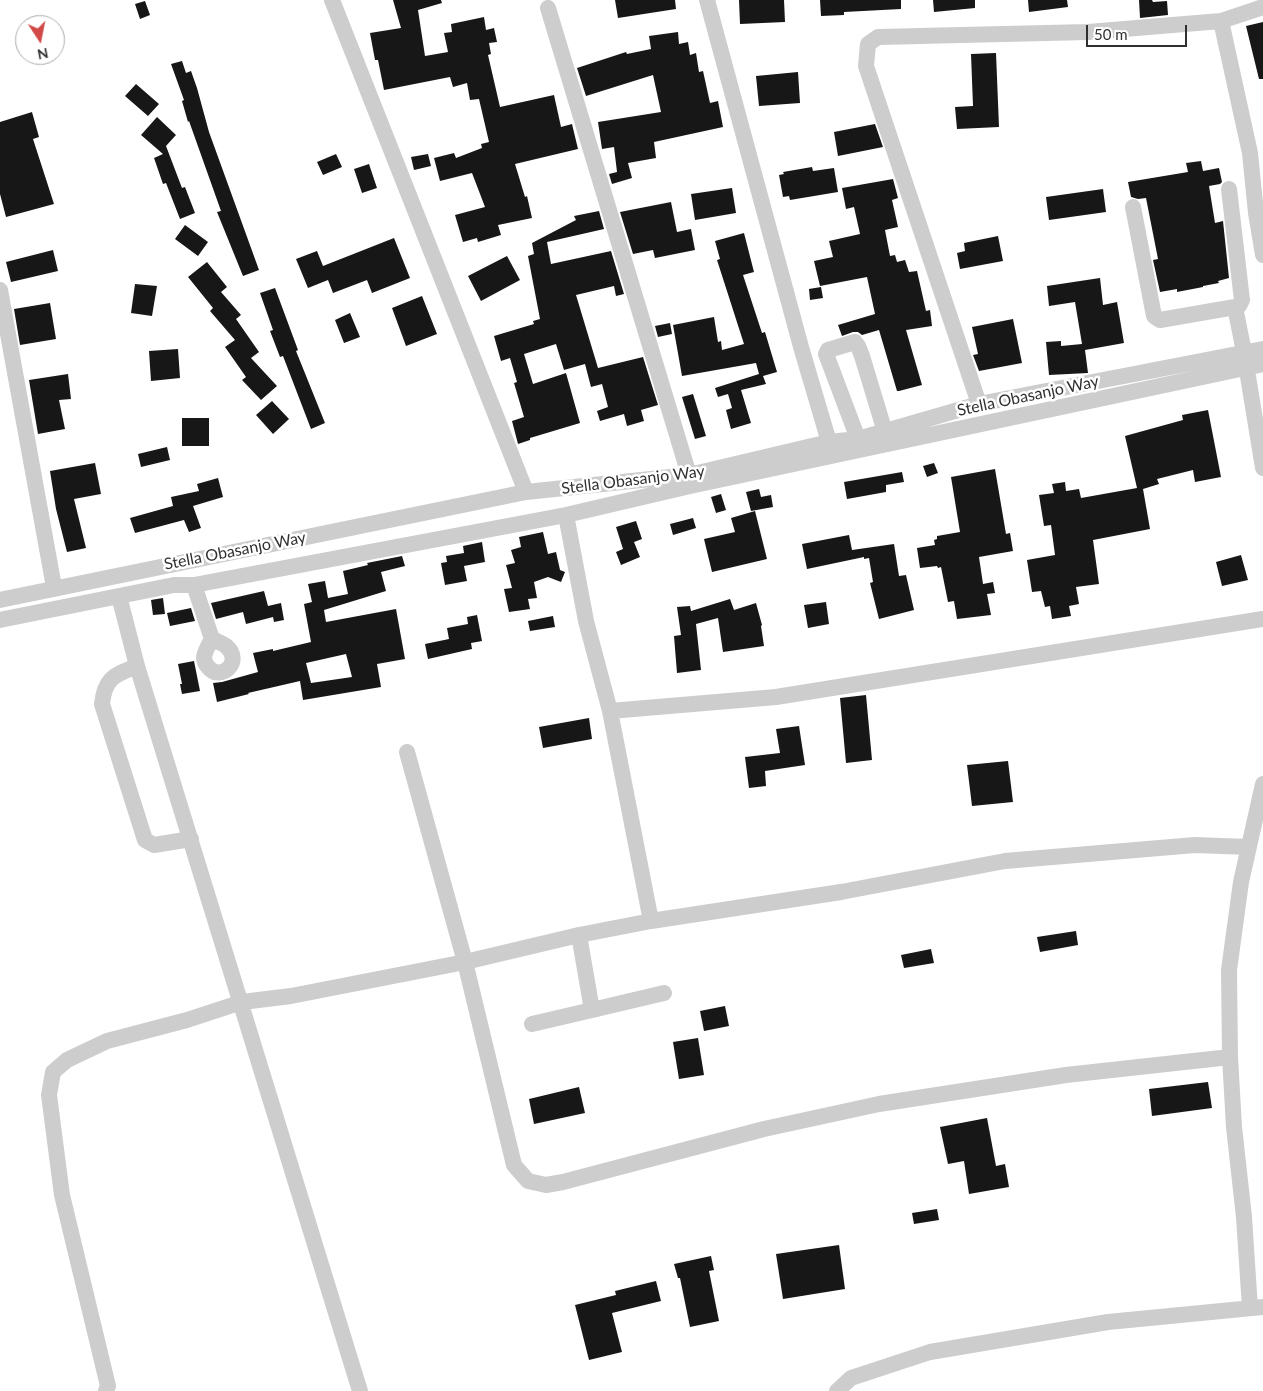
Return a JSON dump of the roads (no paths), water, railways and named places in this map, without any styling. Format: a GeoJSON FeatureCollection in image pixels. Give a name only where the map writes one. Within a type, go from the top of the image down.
{"type":"FeatureCollection","features":[{"type":"Feature","properties":{"kind":"street"},"geometry":{"type":"LineString","coordinates":[[332,0],[526,492]]}},
{"type":"Feature","properties":{"kind":"street"},"geometry":{"type":"LineString","coordinates":[[707,0],[801,347],[829,442]]}},
{"type":"Feature","properties":{"kind":"street"},"geometry":{"type":"LineString","coordinates":[[548,8],[689,475]]}},
{"type":"Feature","properties":{"kind":"street"},"geometry":{"type":"LineString","coordinates":[[979,404],[866,66],[868,44],[878,37],[1088,32],[1221,21],[1263,8]]}},
{"type":"Feature","properties":{"kind":"street"},"geometry":{"type":"LineString","coordinates":[[1221,21],[1257,151],[1256,213],[1263,255]]}},
{"type":"Feature","properties":{"kind":"street"},"geometry":{"type":"LineString","coordinates":[[1133,207],[1156,319],[1160,320],[1235,307],[1239,306],[1242,300],[1229,189]]}},
{"type":"Feature","properties":{"kind":"street"},"geometry":{"type":"LineString","coordinates":[[0,290],[54,588]]}},
{"type":"Feature","properties":{"kind":"street"},"geometry":{"type":"LineString","coordinates":[[1235,307],[1246,360],[1263,468]]}},
{"type":"Feature","properties":{"kind":"street"},"geometry":{"type":"LineString","coordinates":[[801,347],[828,350],[855,342],[858,346],[872,438]]}},
{"type":"Feature","properties":{"kind":"street","name":"Stella Obasanjo Way"},"geometry":{"type":"LineString","coordinates":[[0,600],[526,492],[689,475],[829,442],[872,438],[979,404],[1246,360],[1263,349]]}},
{"type":"Feature","properties":{"kind":"street"},"geometry":{"type":"LineString","coordinates":[[828,350],[826,354],[872,438]]}},
{"type":"Feature","properties":{"kind":"street"},"geometry":{"type":"LineString","coordinates":[[0,620],[174,585],[194,585],[566,515],[690,486],[872,438],[1246,360],[1263,364]]}},
{"type":"Feature","properties":{"kind":"street"},"geometry":{"type":"LineString","coordinates":[[566,515],[586,621],[610,711],[651,921]]}},
{"type":"Feature","properties":{"kind":"street"},"geometry":{"type":"LineString","coordinates":[[194,585],[212,638]]}},
{"type":"Feature","properties":{"kind":"street"},"geometry":{"type":"LineString","coordinates":[[120,596],[137,666],[242,1002],[360,1391]]}},
{"type":"Feature","properties":{"kind":"street"},"geometry":{"type":"LineString","coordinates":[[610,711],[776,697],[1263,619]]}},
{"type":"Feature","properties":{"kind":"street"},"geometry":{"type":"LineString","coordinates":[[137,666],[112,676],[103,690],[102,704],[145,840],[154,846],[191,839]]}},
{"type":"Feature","properties":{"kind":"street"},"geometry":{"type":"LineString","coordinates":[[407,752],[465,962],[514,1165],[528,1181],[546,1185],[764,1128],[879,1104],[1066,1075],[1230,1057]]}},
{"type":"Feature","properties":{"kind":"street"},"geometry":{"type":"LineString","coordinates":[[837,1391],[851,1378],[930,1352],[1108,1322],[1257,1307],[1234,1127],[1230,1057],[1229,970],[1241,882],[1263,784]]}},
{"type":"Feature","properties":{"kind":"street"},"geometry":{"type":"LineString","coordinates":[[106,1391],[108,1386],[62,1195],[49,1095],[53,1072],[67,1060],[107,1041],[187,1020],[242,1002],[291,996],[465,962],[580,935],[651,921],[841,892],[1005,861],[1195,845],[1249,847]]}},
{"type":"Feature","properties":{"kind":"street"},"geometry":{"type":"LineString","coordinates":[[580,935],[592,1010]]}},
{"type":"Feature","properties":{"kind":"street"},"geometry":{"type":"LineString","coordinates":[[532,1024],[664,993]]}}]}
